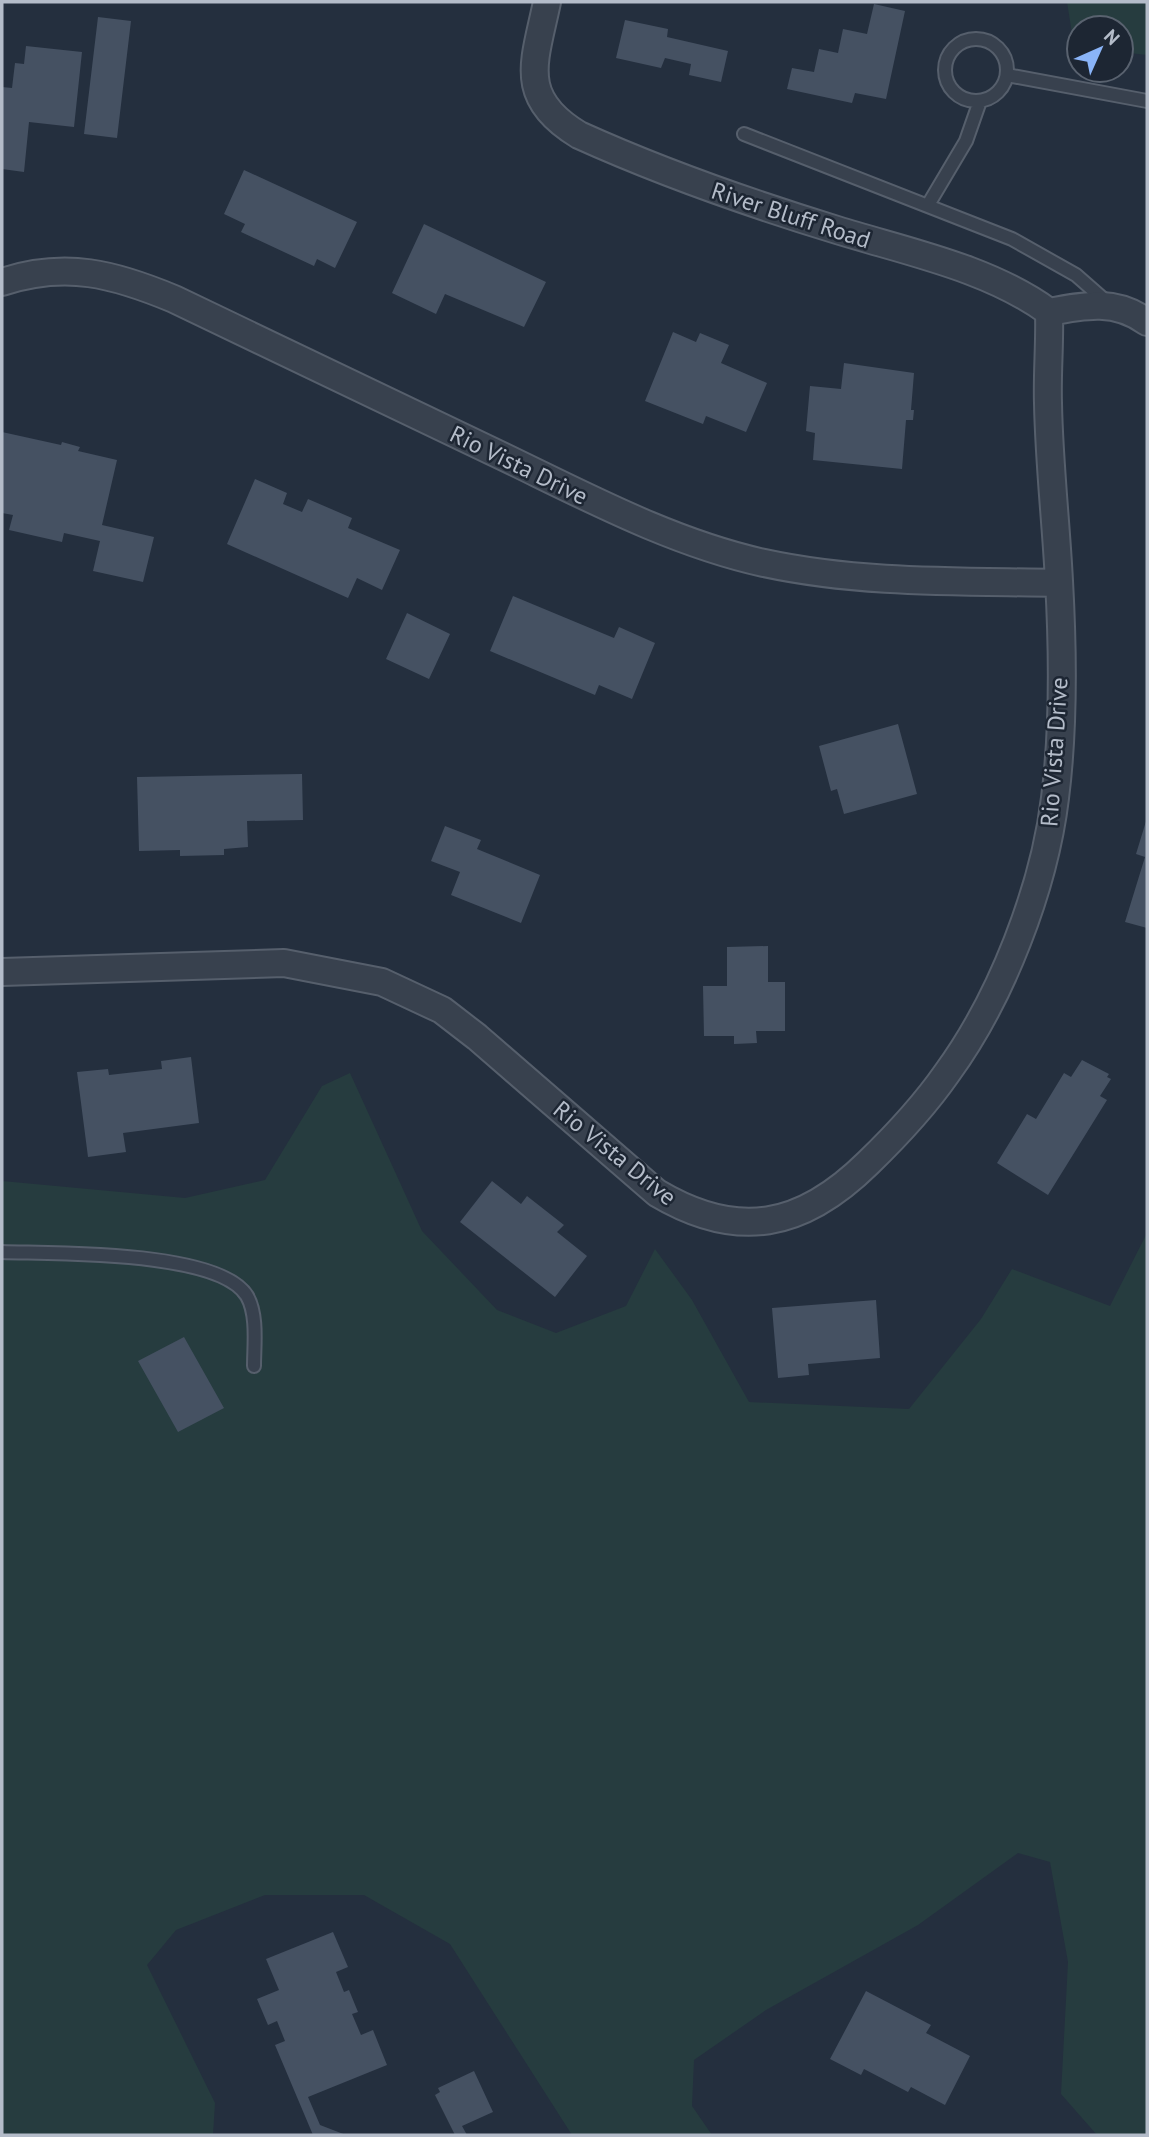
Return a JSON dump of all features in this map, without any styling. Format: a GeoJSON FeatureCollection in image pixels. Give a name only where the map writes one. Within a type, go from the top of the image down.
{"type":"FeatureCollection","features":[{"type":"Feature","properties":{"kind":"street","name":"River Bluff Road"},"geometry":{"type":"LineString","coordinates":[[547,2],[532,70],[544,106],[563,125],[628,157],[726,196],[929,259],[1020,291],[1049,312]]}},
{"type":"Feature","properties":{"kind":"street","name":"Rio Vista Drive"},"geometry":{"type":"LineString","coordinates":[[2,282],[41,272],[67,271],[126,279],[174,299],[597,502],[681,537],[761,562],[815,573],[882,579],[1059,583]]}},
{"type":"Feature","properties":{"kind":"street"},"geometry":{"type":"LineString","coordinates":[[1049,312],[1109,304],[1137,314],[1147,322]]}},
{"type":"Feature","properties":{"kind":"street","name":"Rio Vista Drive"},"geometry":{"type":"LineString","coordinates":[[2,972],[284,963],[382,982],[442,1010],[657,1193],[686,1210],[728,1222],[759,1223],[797,1215],[857,1174],[908,1124],[949,1072],[992,997],[1023,925],[1042,863],[1055,799],[1061,719],[1059,583],[1048,401],[1051,354],[1049,312]]}},
{"type":"Feature","properties":{"kind":"lane"},"geometry":{"type":"LineString","coordinates":[[968,40],[988,41],[1003,55],[1007,75],[998,92],[980,101],[960,97],[952,90],[945,71],[951,51],[968,40]]}},
{"type":"Feature","properties":{"kind":"lane"},"geometry":{"type":"LineString","coordinates":[[1007,75],[1147,101]]}},
{"type":"Feature","properties":{"kind":"lane"},"geometry":{"type":"LineString","coordinates":[[928,205],[966,141],[980,101]]}},
{"type":"Feature","properties":{"kind":"lane"},"geometry":{"type":"LineString","coordinates":[[744,134],[1012,239],[1076,275],[1109,304]]}},
{"type":"Feature","properties":{"kind":"lane"},"geometry":{"type":"LineString","coordinates":[[2,1252],[182,1262],[220,1275],[247,1296],[254,1329],[254,1366]]}},
{"type":"Feature","properties":{"kind":"green space"},"geometry":{"type":"Polygon","coordinates":[[[1067,2],[1147,2],[1147,55],[1135,54],[1135,14],[1069,14],[1067,2]]]}},
{"type":"Feature","properties":{"kind":"green space"},"geometry":{"type":"Polygon","coordinates":[[[350,1073],[422,1231],[497,1310],[556,1333],[626,1306],[655,1249],[692,1300],[749,1402],[909,1409],[981,1319],[1012,1269],[1110,1306],[1147,1233],[1147,2135],[1097,2135],[1061,2094],[1068,1962],[1050,1862],[1018,1853],[918,1925],[766,2010],[694,2060],[692,2106],[712,2135],[572,2135],[450,1944],[364,1895],[265,1895],[176,1930],[147,1965],[215,2103],[213,2135],[2,2135],[2,1181],[185,1198],[265,1180],[322,1086],[350,1073]]]}},
{"type":"Feature","properties":{"kind":"building"},"geometry":{"type":"Polygon","coordinates":[[[874,4],[905,11],[886,99],[855,93],[852,103],[787,89],[792,68],[814,72],[819,49],[838,53],[843,29],[867,34],[874,4]]]}},
{"type":"Feature","properties":{"kind":"building"},"geometry":{"type":"Polygon","coordinates":[[[98,17],[131,21],[117,138],[84,134],[98,17]]]}},
{"type":"Feature","properties":{"kind":"building"},"geometry":{"type":"Polygon","coordinates":[[[625,20],[668,29],[667,37],[728,51],[721,82],[689,75],[691,64],[665,58],[661,68],[616,58],[625,20]]]}},
{"type":"Feature","properties":{"kind":"building"},"geometry":{"type":"Polygon","coordinates":[[[26,46],[82,52],[74,127],[29,122],[24,172],[2,169],[2,87],[12,88],[15,63],[24,64],[26,46]]]}},
{"type":"Feature","properties":{"kind":"building"},"geometry":{"type":"Polygon","coordinates":[[[244,170],[357,222],[335,268],[317,259],[314,266],[241,232],[245,224],[224,214],[244,170]]]}},
{"type":"Feature","properties":{"kind":"building"},"geometry":{"type":"Polygon","coordinates":[[[424,224],[546,282],[524,327],[445,294],[436,314],[392,293],[424,224]]]}},
{"type":"Feature","properties":{"kind":"building"},"geometry":{"type":"Polygon","coordinates":[[[673,332],[696,342],[700,333],[729,345],[721,363],[767,383],[746,432],[706,416],[703,424],[645,401],[673,332]]]}},
{"type":"Feature","properties":{"kind":"building"},"geometry":{"type":"Polygon","coordinates":[[[844,363],[914,373],[911,410],[914,410],[913,420],[906,420],[902,469],[813,460],[815,433],[806,431],[810,386],[841,389],[844,363]]]}},
{"type":"Feature","properties":{"kind":"building"},"geometry":{"type":"Polygon","coordinates":[[[2,432],[61,445],[62,442],[80,447],[78,451],[117,460],[102,525],[154,537],[143,582],[93,571],[100,541],[64,533],[62,542],[9,530],[13,515],[2,513],[2,432]]]}},
{"type":"Feature","properties":{"kind":"building"},"geometry":{"type":"Polygon","coordinates":[[[255,479],[287,493],[283,504],[302,512],[308,499],[352,518],[348,528],[400,550],[382,590],[357,578],[348,598],[227,544],[255,479]]]}},
{"type":"Feature","properties":{"kind":"building"},"geometry":{"type":"Polygon","coordinates":[[[513,596],[614,638],[619,627],[655,643],[632,699],[599,685],[595,695],[490,651],[513,596]]]}},
{"type":"Feature","properties":{"kind":"building"},"geometry":{"type":"Polygon","coordinates":[[[407,613],[450,634],[429,679],[386,659],[407,613]]]}},
{"type":"Feature","properties":{"kind":"building"},"geometry":{"type":"Polygon","coordinates":[[[898,724],[917,794],[844,814],[837,789],[831,791],[819,746],[898,724]]]}},
{"type":"Feature","properties":{"kind":"building"},"geometry":{"type":"Polygon","coordinates":[[[302,774],[303,820],[247,821],[248,847],[224,849],[224,855],[180,856],[180,850],[139,851],[137,777],[302,774]]]}},
{"type":"Feature","properties":{"kind":"building"},"geometry":{"type":"Polygon","coordinates":[[[1147,818],[1147,928],[1125,922],[1145,857],[1136,854],[1147,818]]]}},
{"type":"Feature","properties":{"kind":"building"},"geometry":{"type":"Polygon","coordinates":[[[445,826],[481,840],[477,849],[540,875],[521,923],[451,895],[460,872],[431,861],[445,826]]]}},
{"type":"Feature","properties":{"kind":"building"},"geometry":{"type":"Polygon","coordinates":[[[768,946],[768,982],[785,982],[785,1031],[756,1031],[757,1043],[734,1044],[734,1036],[704,1036],[703,986],[727,986],[727,947],[768,946]]]}},
{"type":"Feature","properties":{"kind":"building"},"geometry":{"type":"Polygon","coordinates":[[[191,1057],[199,1123],[123,1133],[126,1152],[88,1157],[77,1072],[108,1069],[109,1075],[162,1069],[161,1061],[191,1057]]]}},
{"type":"Feature","properties":{"kind":"building"},"geometry":{"type":"Polygon","coordinates":[[[1082,1060],[1109,1074],[1107,1077],[1111,1079],[1100,1096],[1107,1100],[1048,1195],[997,1163],[1027,1114],[1036,1119],[1064,1073],[1071,1077],[1082,1060]]]}},
{"type":"Feature","properties":{"kind":"building"},"geometry":{"type":"Polygon","coordinates":[[[492,1181],[521,1204],[527,1196],[564,1225],[557,1232],[587,1256],[555,1297],[460,1222],[492,1181]]]}},
{"type":"Feature","properties":{"kind":"building"},"geometry":{"type":"Polygon","coordinates":[[[876,1300],[880,1358],[808,1364],[809,1375],[778,1378],[772,1308],[876,1300]]]}},
{"type":"Feature","properties":{"kind":"building"},"geometry":{"type":"Polygon","coordinates":[[[184,1337],[224,1408],[178,1432],[138,1361],[184,1337]]]}},
{"type":"Feature","properties":{"kind":"building"},"geometry":{"type":"Polygon","coordinates":[[[333,1932],[348,1967],[336,1972],[344,1992],[349,1990],[358,2012],[352,2014],[361,2035],[373,2030],[387,2065],[308,2097],[320,2125],[346,2135],[313,2135],[275,2045],[285,2041],[277,2021],[268,2025],[257,1999],[279,1990],[266,1959],[333,1932]]]}},
{"type":"Feature","properties":{"kind":"building"},"geometry":{"type":"Polygon","coordinates":[[[866,1991],[931,2025],[926,2033],[970,2056],[945,2105],[911,2087],[908,2092],[864,2069],[861,2075],[830,2059],[866,1991]]]}},
{"type":"Feature","properties":{"kind":"building"},"geometry":{"type":"Polygon","coordinates":[[[474,2071],[493,2112],[462,2126],[467,2135],[455,2135],[435,2095],[440,2092],[438,2088],[474,2071]]]}}]}
